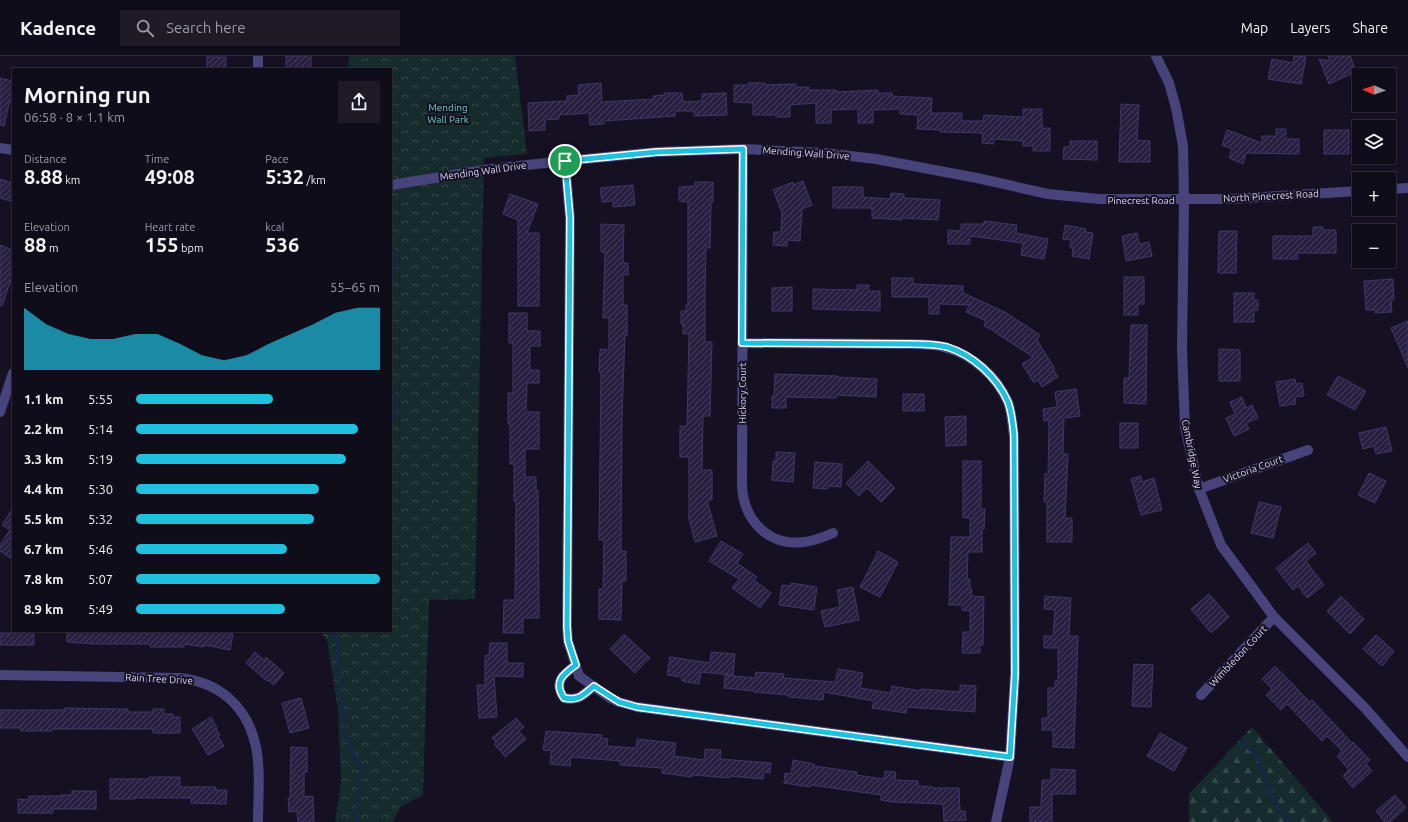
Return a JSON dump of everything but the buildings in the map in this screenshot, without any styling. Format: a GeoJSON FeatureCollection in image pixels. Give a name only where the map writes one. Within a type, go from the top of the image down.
{"type":"FeatureCollection","features":[{"type":"Feature","properties":{"kind":"street"},"geometry":{"type":"LineString","coordinates":[[258,56],[258,68]]}},
{"type":"Feature","properties":{"kind":"street","name":"Cambridge Way"},"geometry":{"type":"LineString","coordinates":[[1156,56],[1169,83],[1176,108],[1183,146],[1184,200],[1182,350],[1185,427],[1199,489],[1221,545],[1274,618],[1365,708],[1408,757]]}},
{"type":"Feature","properties":{"kind":"street"},"geometry":{"type":"LineString","coordinates":[[0,148],[12,150]]}},
{"type":"Feature","properties":{"kind":"street","name":"Mending Wall Drive"},"geometry":{"type":"LineString","coordinates":[[392,185],[490,169],[565,161],[657,152],[743,149],[824,153],[876,159],[977,178],[1048,194],[1099,199]]}},
{"type":"Feature","properties":{"kind":"street","name":"Hickory Court"},"geometry":{"type":"LineString","coordinates":[[743,149],[742,494],[747,510],[756,524],[765,533],[792,543],[814,540],[833,533]]}},
{"type":"Feature","properties":{"kind":"street"},"geometry":{"type":"LineString","coordinates":[[565,161],[570,218],[567,626],[568,641],[579,676],[619,702],[637,707],[1010,757]]}},
{"type":"Feature","properties":{"kind":"street"},"geometry":{"type":"LineString","coordinates":[[1396,189],[1408,188]]}},
{"type":"Feature","properties":{"kind":"street","name":"North Pinecrest Road"},"geometry":{"type":"LineString","coordinates":[[1184,200],[1230,199],[1352,191]]}},
{"type":"Feature","properties":{"kind":"street","name":"Pinecrest Road"},"geometry":{"type":"LineString","coordinates":[[1099,199],[1184,200]]}},
{"type":"Feature","properties":{"kind":"street"},"geometry":{"type":"LineString","coordinates":[[742,343],[936,345],[961,353],[975,362],[986,371],[1007,402],[1012,416],[1014,436],[1015,674],[1010,757],[996,822]]}},
{"type":"Feature","properties":{"kind":"street"},"geometry":{"type":"LineString","coordinates":[[0,412],[12,376]]}},
{"type":"Feature","properties":{"kind":"street","name":"Victoria Court"},"geometry":{"type":"LineString","coordinates":[[1199,489],[1308,450]]}},
{"type":"Feature","properties":{"kind":"street","name":"Wimbledon Court"},"geometry":{"type":"LineString","coordinates":[[1201,695],[1274,618]]}},
{"type":"Feature","properties":{"kind":"street"},"geometry":{"type":"LineString","coordinates":[[576,665],[564,673],[559,684],[560,691],[564,698],[580,698],[594,686]]}},
{"type":"Feature","properties":{"kind":"street","name":"Rain Tree Drive"},"geometry":{"type":"LineString","coordinates":[[0,675],[180,678],[197,681],[214,687],[223,693],[240,710],[251,729],[256,744],[258,763],[258,822]]}},
{"type":"Feature","properties":{"kind":"green space","name":"Mending Wall Park"},"geometry":{"type":"Polygon","coordinates":[[[349,56],[515,56],[527,154],[484,158],[475,599],[429,600],[423,795],[400,807],[393,822],[335,822],[341,783],[338,709],[327,641],[321,632],[392,632],[392,68],[348,68],[349,56]]]}},
{"type":"Feature","properties":{"kind":"green space"},"geometry":{"type":"Polygon","coordinates":[[[1252,727],[1333,822],[1189,822],[1189,794],[1252,727]]]}},
{"type":"Feature","properties":{"kind":"waterway"},"geometry":{"type":"LineString","coordinates":[[392,245],[396,263],[392,276]]}},
{"type":"Feature","properties":{"kind":"waterway"},"geometry":{"type":"LineString","coordinates":[[392,390],[395,397],[396,406],[392,421]]}},
{"type":"Feature","properties":{"kind":"waterway"},"geometry":{"type":"LineString","coordinates":[[336,632],[341,703],[348,744],[358,761],[362,773],[359,787],[356,822]]}},
{"type":"Feature","properties":{"kind":"waterway"},"geometry":{"type":"LineString","coordinates":[[1240,743],[1248,747],[1257,757],[1273,798],[1280,811],[1289,822]]}},
{"type":"Feature","properties":{"kind":"route"},"geometry":{"type":"LineString","coordinates":[[743,149],[742,343],[936,345],[961,353],[975,362],[986,371],[998,387],[1007,402],[1012,416],[1014,436],[1015,674],[1010,757],[637,707],[610,698],[594,686],[580,698],[564,698],[560,691],[559,684],[564,673],[576,665],[568,641],[567,626],[570,218],[565,161],[657,152],[743,149]]}}]}
